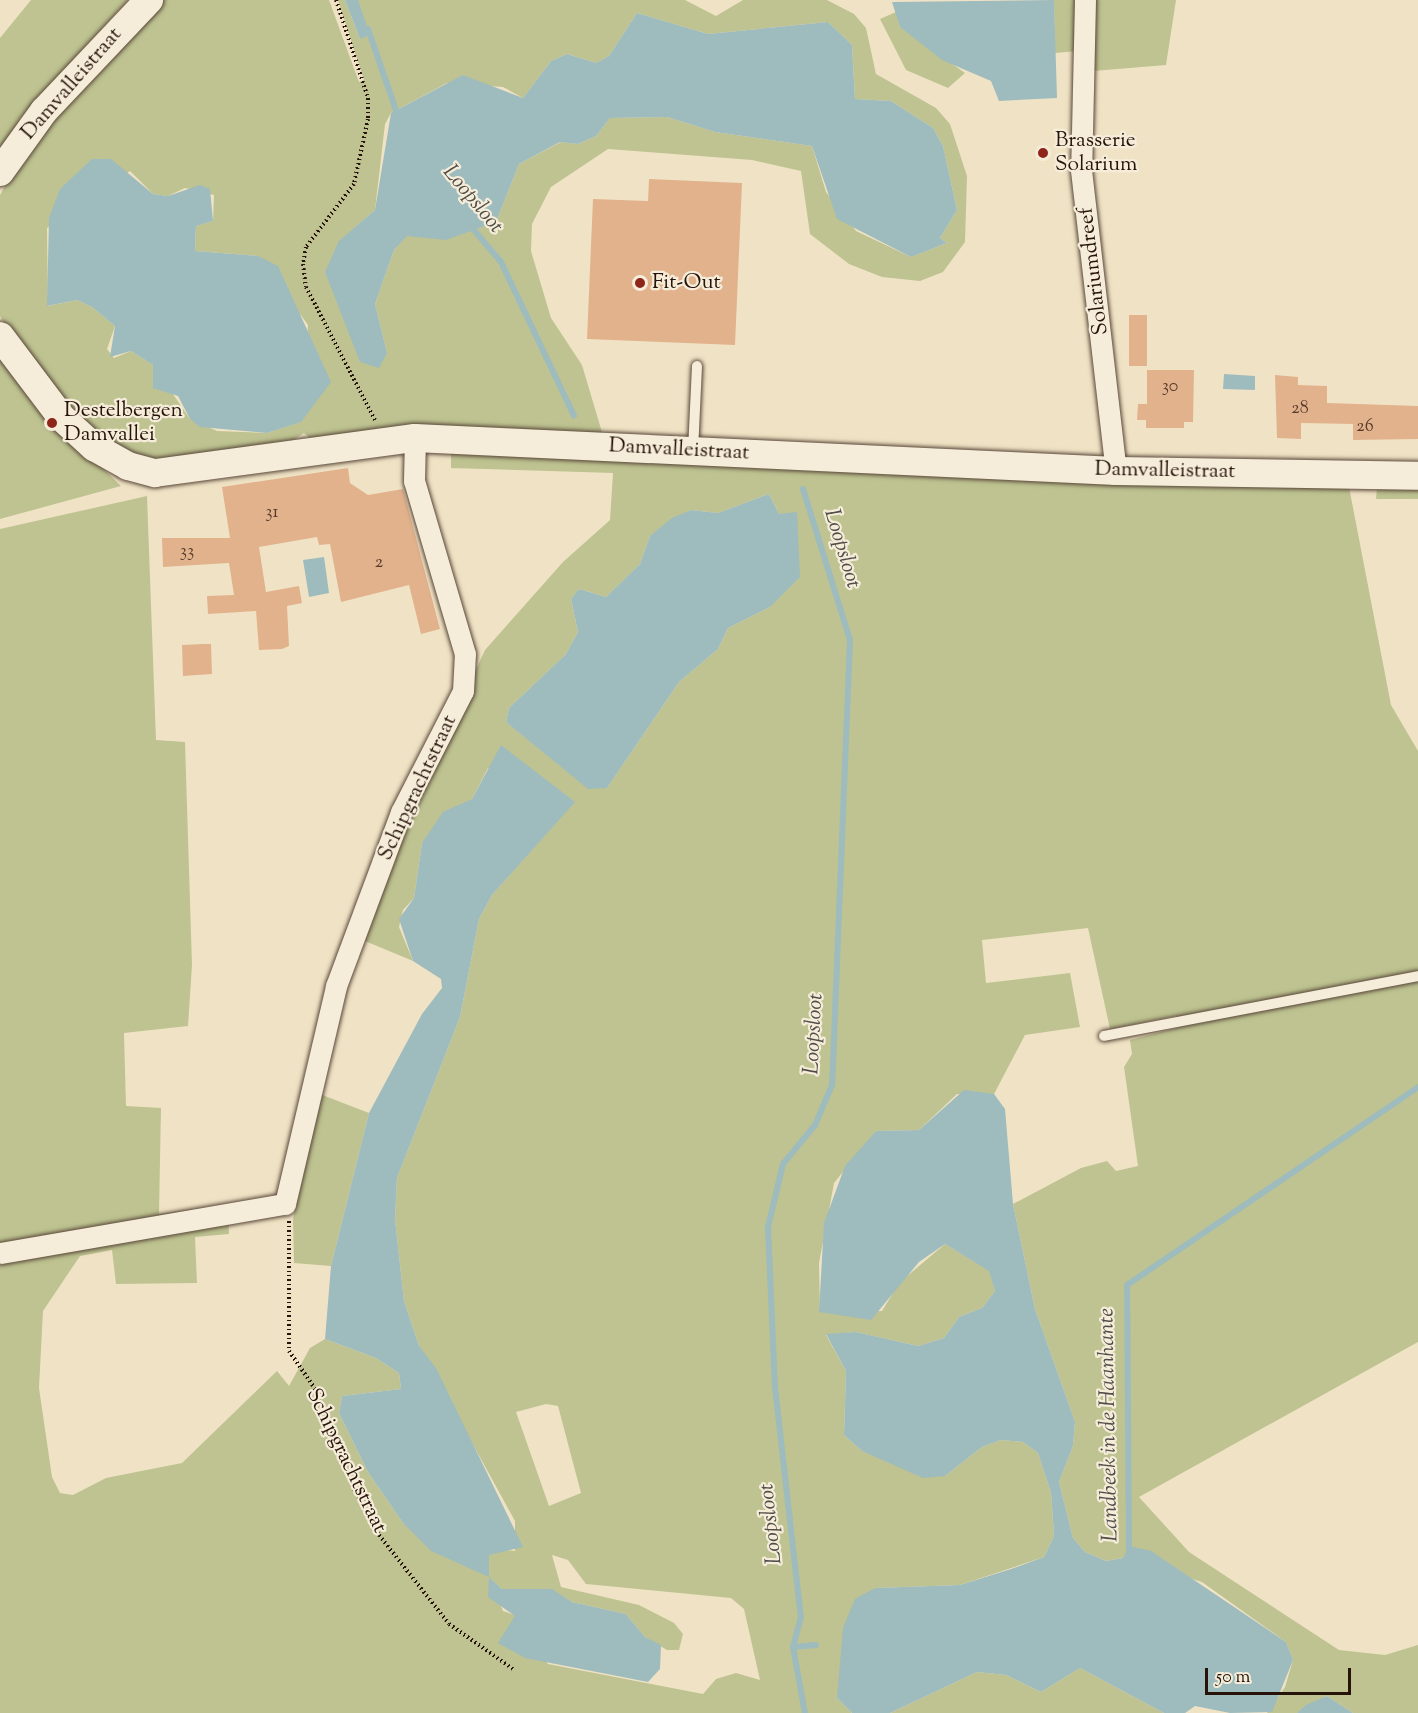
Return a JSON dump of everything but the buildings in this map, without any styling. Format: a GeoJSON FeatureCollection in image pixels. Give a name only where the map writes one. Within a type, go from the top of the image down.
{"type":"FeatureCollection","features":[{"type":"Feature","properties":{"kind":"street","name":"Damvalleistraat"},"geometry":{"type":"LineString","coordinates":[[0,172],[44,111],[148,0]]}},
{"type":"Feature","properties":{"kind":"street","name":"Solariumdreef"},"geometry":{"type":"LineString","coordinates":[[1085,0],[1080,170],[1116,471]]}},
{"type":"Feature","properties":{"kind":"street","name":"Damvalleistraat"},"geometry":{"type":"LineString","coordinates":[[0,336],[61,417],[94,447],[128,466],[171,472],[415,438],[1116,471],[1418,476]]}},
{"type":"Feature","properties":{"kind":"street","name":"Schipgrachtstraat"},"geometry":{"type":"LineString","coordinates":[[285,1204],[336,986],[401,812],[463,691],[465,654],[414,480],[415,438]]}},
{"type":"Feature","properties":{"kind":"street"},"geometry":{"type":"LineString","coordinates":[[0,1252],[285,1204]]}},
{"type":"Feature","properties":{"kind":"lane"},"geometry":{"type":"LineString","coordinates":[[693,451],[697,366]]}},
{"type":"Feature","properties":{"kind":"lane"},"geometry":{"type":"LineString","coordinates":[[1104,1036],[1418,976]]}},
{"type":"Feature","properties":{"kind":"path"},"geometry":{"type":"LineString","coordinates":[[336,0],[368,98],[354,184],[306,247],[303,264],[306,287],[386,441]]}},
{"type":"Feature","properties":{"kind":"path","name":"Schipgrachtstraat"},"geometry":{"type":"LineString","coordinates":[[285,1204],[289,1351],[318,1394],[352,1485],[379,1535],[449,1624],[513,1669]]}},
{"type":"Feature","properties":{"kind":"green space"},"geometry":{"type":"Polygon","coordinates":[[[31,0],[128,0],[22,116],[0,153],[0,38],[31,0]]]}},
{"type":"Feature","properties":{"kind":"green space"},"geometry":{"type":"Polygon","coordinates":[[[163,0],[329,0],[359,82],[364,80],[338,0],[345,0],[360,39],[358,0],[685,0],[716,16],[743,0],[827,0],[854,14],[866,28],[876,74],[936,108],[950,124],[967,176],[965,242],[943,272],[920,281],[882,277],[849,264],[810,234],[801,171],[752,160],[608,149],[551,187],[532,224],[531,251],[551,318],[582,365],[604,439],[407,426],[310,438],[304,433],[284,446],[170,464],[111,447],[29,366],[0,316],[0,195],[19,160],[163,0]],[[637,13],[609,56],[596,63],[567,54],[551,61],[523,98],[503,87],[447,83],[391,113],[385,124],[375,210],[351,231],[387,353],[375,304],[394,250],[407,235],[446,239],[496,222],[519,164],[561,142],[578,144],[596,136],[610,118],[667,117],[715,132],[812,146],[826,192],[856,231],[911,257],[947,243],[940,238],[957,210],[943,146],[933,128],[891,101],[855,99],[852,45],[828,22],[708,34],[637,13]],[[130,171],[47,228],[48,306],[77,300],[92,307],[115,326],[107,349],[114,358],[131,351],[153,365],[190,419],[217,431],[267,433],[300,422],[308,325],[258,256],[195,251],[196,226],[213,221],[214,195],[185,188],[168,196],[153,194],[130,171]]]}},
{"type":"Feature","properties":{"kind":"green space"},"geometry":{"type":"Polygon","coordinates":[[[1054,0],[1078,0],[1077,51],[1055,53],[1054,0]]]}},
{"type":"Feature","properties":{"kind":"green space"},"geometry":{"type":"Polygon","coordinates":[[[1094,0],[1176,0],[1166,65],[1093,71],[1094,0]]]}},
{"type":"Feature","properties":{"kind":"green space"},"geometry":{"type":"Polygon","coordinates":[[[896,12],[900,27],[965,73],[948,88],[906,70],[880,19],[896,12]]]}},
{"type":"Feature","properties":{"kind":"green space"},"geometry":{"type":"Polygon","coordinates":[[[0,359],[29,398],[121,486],[0,519],[0,359]]]}},
{"type":"Feature","properties":{"kind":"green space"},"geometry":{"type":"Polygon","coordinates":[[[451,450],[1349,487],[1391,705],[1418,751],[1418,1342],[1139,1497],[1189,1552],[1339,1650],[1385,1655],[1418,1645],[1418,1713],[1353,1713],[1327,1696],[1297,1713],[1267,1713],[1285,1687],[1293,1660],[1286,1642],[1202,1582],[1123,1558],[1106,1561],[1085,1552],[1073,1538],[1059,1482],[1073,1446],[1075,1422],[1035,1309],[1013,1204],[1081,1168],[1107,1161],[1116,1171],[1138,1166],[1124,1067],[1132,1054],[1130,1040],[1180,1027],[1176,1016],[1110,1029],[1088,928],[982,940],[986,983],[1070,973],[1080,1027],[1025,1035],[994,1094],[957,1094],[919,1130],[876,1131],[834,1183],[819,1263],[820,1312],[882,1311],[899,1283],[945,1244],[990,1271],[995,1291],[982,1308],[959,1317],[944,1338],[918,1346],[856,1332],[826,1335],[846,1371],[844,1435],[862,1451],[945,1476],[982,1447],[1001,1440],[1023,1442],[1038,1453],[1051,1493],[1054,1536],[1044,1557],[960,1585],[875,1588],[837,1698],[852,1713],[0,1713],[0,529],[147,496],[156,740],[185,742],[192,965],[188,1026],[124,1033],[126,1106],[161,1108],[159,1214],[228,1204],[229,1234],[195,1237],[197,1283],[116,1284],[112,1250],[80,1256],[43,1311],[39,1388],[52,1477],[60,1493],[73,1495],[106,1478],[182,1463],[277,1371],[289,1386],[310,1348],[325,1339],[376,1358],[399,1373],[401,1389],[342,1396],[339,1413],[368,1472],[403,1523],[489,1576],[488,1555],[497,1549],[515,1551],[515,1521],[419,1346],[404,1301],[395,1219],[397,1178],[460,1017],[479,919],[492,895],[574,802],[488,768],[472,799],[422,843],[414,898],[403,910],[399,927],[413,961],[365,941],[388,863],[485,650],[563,562],[610,520],[613,473],[451,468],[451,450]],[[769,494],[718,513],[691,510],[650,536],[640,564],[606,597],[579,589],[571,599],[578,632],[566,654],[509,708],[506,722],[588,788],[607,788],[679,682],[718,649],[728,628],[770,607],[779,514],[769,494]],[[546,1404],[516,1412],[549,1506],[581,1493],[558,1406],[546,1404]],[[552,1555],[561,1587],[639,1605],[674,1623],[683,1634],[679,1650],[667,1650],[645,1637],[626,1614],[572,1602],[552,1590],[502,1589],[490,1578],[503,1611],[515,1615],[548,1664],[703,1694],[716,1679],[736,1673],[760,1680],[744,1609],[731,1598],[586,1584],[568,1560],[552,1555]]]}},
{"type":"Feature","properties":{"kind":"green space"},"geometry":{"type":"Polygon","coordinates":[[[1377,487],[1418,488],[1418,499],[1376,499],[1377,487]]]}},
{"type":"Feature","properties":{"kind":"green space"},"geometry":{"type":"Polygon","coordinates":[[[312,1091],[369,1113],[331,1266],[294,1263],[293,1220],[312,1091]]]}},
{"type":"Feature","properties":{"kind":"green space"},"geometry":{"type":"Polygon","coordinates":[[[1080,1668],[1164,1713],[890,1713],[977,1672],[1006,1675],[1041,1692],[1080,1668]]]}},
{"type":"Feature","properties":{"kind":"water"},"geometry":{"type":"Polygon","coordinates":[[[345,0],[358,0],[370,35],[360,39],[345,0]]]}},
{"type":"Feature","properties":{"kind":"water"},"geometry":{"type":"Polygon","coordinates":[[[1054,0],[1057,98],[999,101],[991,81],[942,60],[900,27],[892,2],[1054,0]]]}},
{"type":"Feature","properties":{"kind":"water"},"geometry":{"type":"Polygon","coordinates":[[[637,13],[708,34],[828,22],[852,45],[855,99],[891,101],[933,128],[943,146],[957,210],[940,238],[947,243],[911,257],[837,219],[812,146],[715,132],[667,117],[610,118],[596,136],[578,144],[560,142],[519,164],[496,222],[446,240],[407,236],[394,250],[375,304],[387,353],[379,368],[360,362],[325,272],[339,241],[375,210],[391,113],[463,75],[523,98],[551,61],[567,54],[596,63],[609,56],[637,13]]]}},
{"type":"Feature","properties":{"kind":"water"},"geometry":{"type":"Polygon","coordinates":[[[92,159],[111,159],[153,194],[168,196],[200,185],[210,189],[213,221],[196,226],[195,251],[258,256],[278,266],[331,382],[301,422],[267,433],[200,427],[190,419],[178,396],[153,388],[153,365],[131,351],[110,357],[115,326],[92,307],[77,300],[47,306],[49,218],[60,189],[92,159]]]}},
{"type":"Feature","properties":{"kind":"water"},"geometry":{"type":"Polygon","coordinates":[[[1224,374],[1255,376],[1255,390],[1223,389],[1224,374]]]}},
{"type":"Feature","properties":{"kind":"water"},"geometry":{"type":"Polygon","coordinates":[[[769,494],[779,514],[797,512],[800,577],[770,607],[728,628],[718,649],[679,682],[607,788],[588,789],[506,722],[509,708],[566,654],[578,632],[571,599],[579,589],[606,597],[640,564],[650,536],[672,518],[691,510],[718,513],[769,494]]]}},
{"type":"Feature","properties":{"kind":"water"},"geometry":{"type":"Polygon","coordinates":[[[324,557],[329,593],[309,597],[303,560],[324,557]]]}},
{"type":"Feature","properties":{"kind":"water"},"geometry":{"type":"Polygon","coordinates":[[[501,745],[575,802],[492,895],[479,919],[460,1017],[397,1178],[395,1219],[404,1301],[419,1346],[436,1368],[523,1547],[489,1555],[489,1577],[431,1551],[403,1523],[368,1472],[339,1413],[342,1396],[401,1389],[399,1373],[376,1358],[325,1339],[331,1266],[369,1113],[422,1014],[442,988],[441,979],[413,961],[399,919],[414,898],[422,843],[443,812],[472,799],[501,745]]]}},
{"type":"Feature","properties":{"kind":"water"},"geometry":{"type":"Polygon","coordinates":[[[964,1090],[994,1094],[1005,1109],[1013,1204],[1035,1309],[1075,1422],[1073,1446],[1059,1482],[1073,1538],[1085,1552],[1106,1561],[1123,1558],[1129,1546],[1151,1551],[1286,1642],[1293,1660],[1272,1712],[1230,1713],[1195,1706],[1185,1713],[1164,1713],[1080,1668],[1041,1692],[1006,1675],[977,1672],[890,1713],[852,1713],[837,1698],[843,1628],[855,1599],[875,1588],[960,1585],[1011,1569],[1044,1557],[1054,1536],[1051,1493],[1038,1453],[1023,1442],[1001,1440],[982,1447],[945,1476],[923,1478],[862,1451],[844,1435],[846,1371],[826,1334],[856,1332],[918,1346],[944,1338],[959,1317],[982,1308],[995,1291],[989,1271],[945,1244],[919,1262],[871,1320],[819,1312],[824,1223],[845,1166],[876,1131],[919,1130],[964,1090]]]}},
{"type":"Feature","properties":{"kind":"water"},"geometry":{"type":"Polygon","coordinates":[[[489,1577],[502,1589],[552,1589],[572,1602],[626,1614],[645,1637],[661,1645],[660,1669],[648,1682],[525,1658],[498,1643],[515,1616],[488,1597],[489,1577]]]}},
{"type":"Feature","properties":{"kind":"water"},"geometry":{"type":"Polygon","coordinates":[[[1327,1696],[1353,1713],[1297,1713],[1306,1705],[1327,1696]]]}},
{"type":"Feature","properties":{"kind":"waterway","name":"Loopsloot"},"geometry":{"type":"LineString","coordinates":[[368,29],[398,116]]}},
{"type":"Feature","properties":{"kind":"waterway","name":"Loopsloot"},"geometry":{"type":"LineString","coordinates":[[468,223],[501,262],[574,416]]}},
{"type":"Feature","properties":{"kind":"waterway","name":"Loopsloot"},"geometry":{"type":"LineString","coordinates":[[803,489],[850,640],[832,1085],[815,1125],[783,1164],[768,1227],[775,1387],[801,1617],[793,1647],[805,1713]]}},
{"type":"Feature","properties":{"kind":"waterway","name":"Landbeek in de Haanhante"},"geometry":{"type":"LineString","coordinates":[[1129,1553],[1127,1285],[1418,1087]]}},
{"type":"Feature","properties":{"kind":"waterway","name":"Landbeek in de Haanhante"},"geometry":{"type":"LineString","coordinates":[[793,1647],[816,1645]]}},
{"type":"Feature","properties":{"kind":"place","name":"Brasserie Solarium"},"geometry":{"type":"Point","coordinates":[1043,153]}},
{"type":"Feature","properties":{"kind":"place","name":"Fit-Out"},"geometry":{"type":"Point","coordinates":[640,283]}},
{"type":"Feature","properties":{"kind":"place","name":"Destelbergen Damvallei"},"geometry":{"type":"Point","coordinates":[52,423]}}]}
